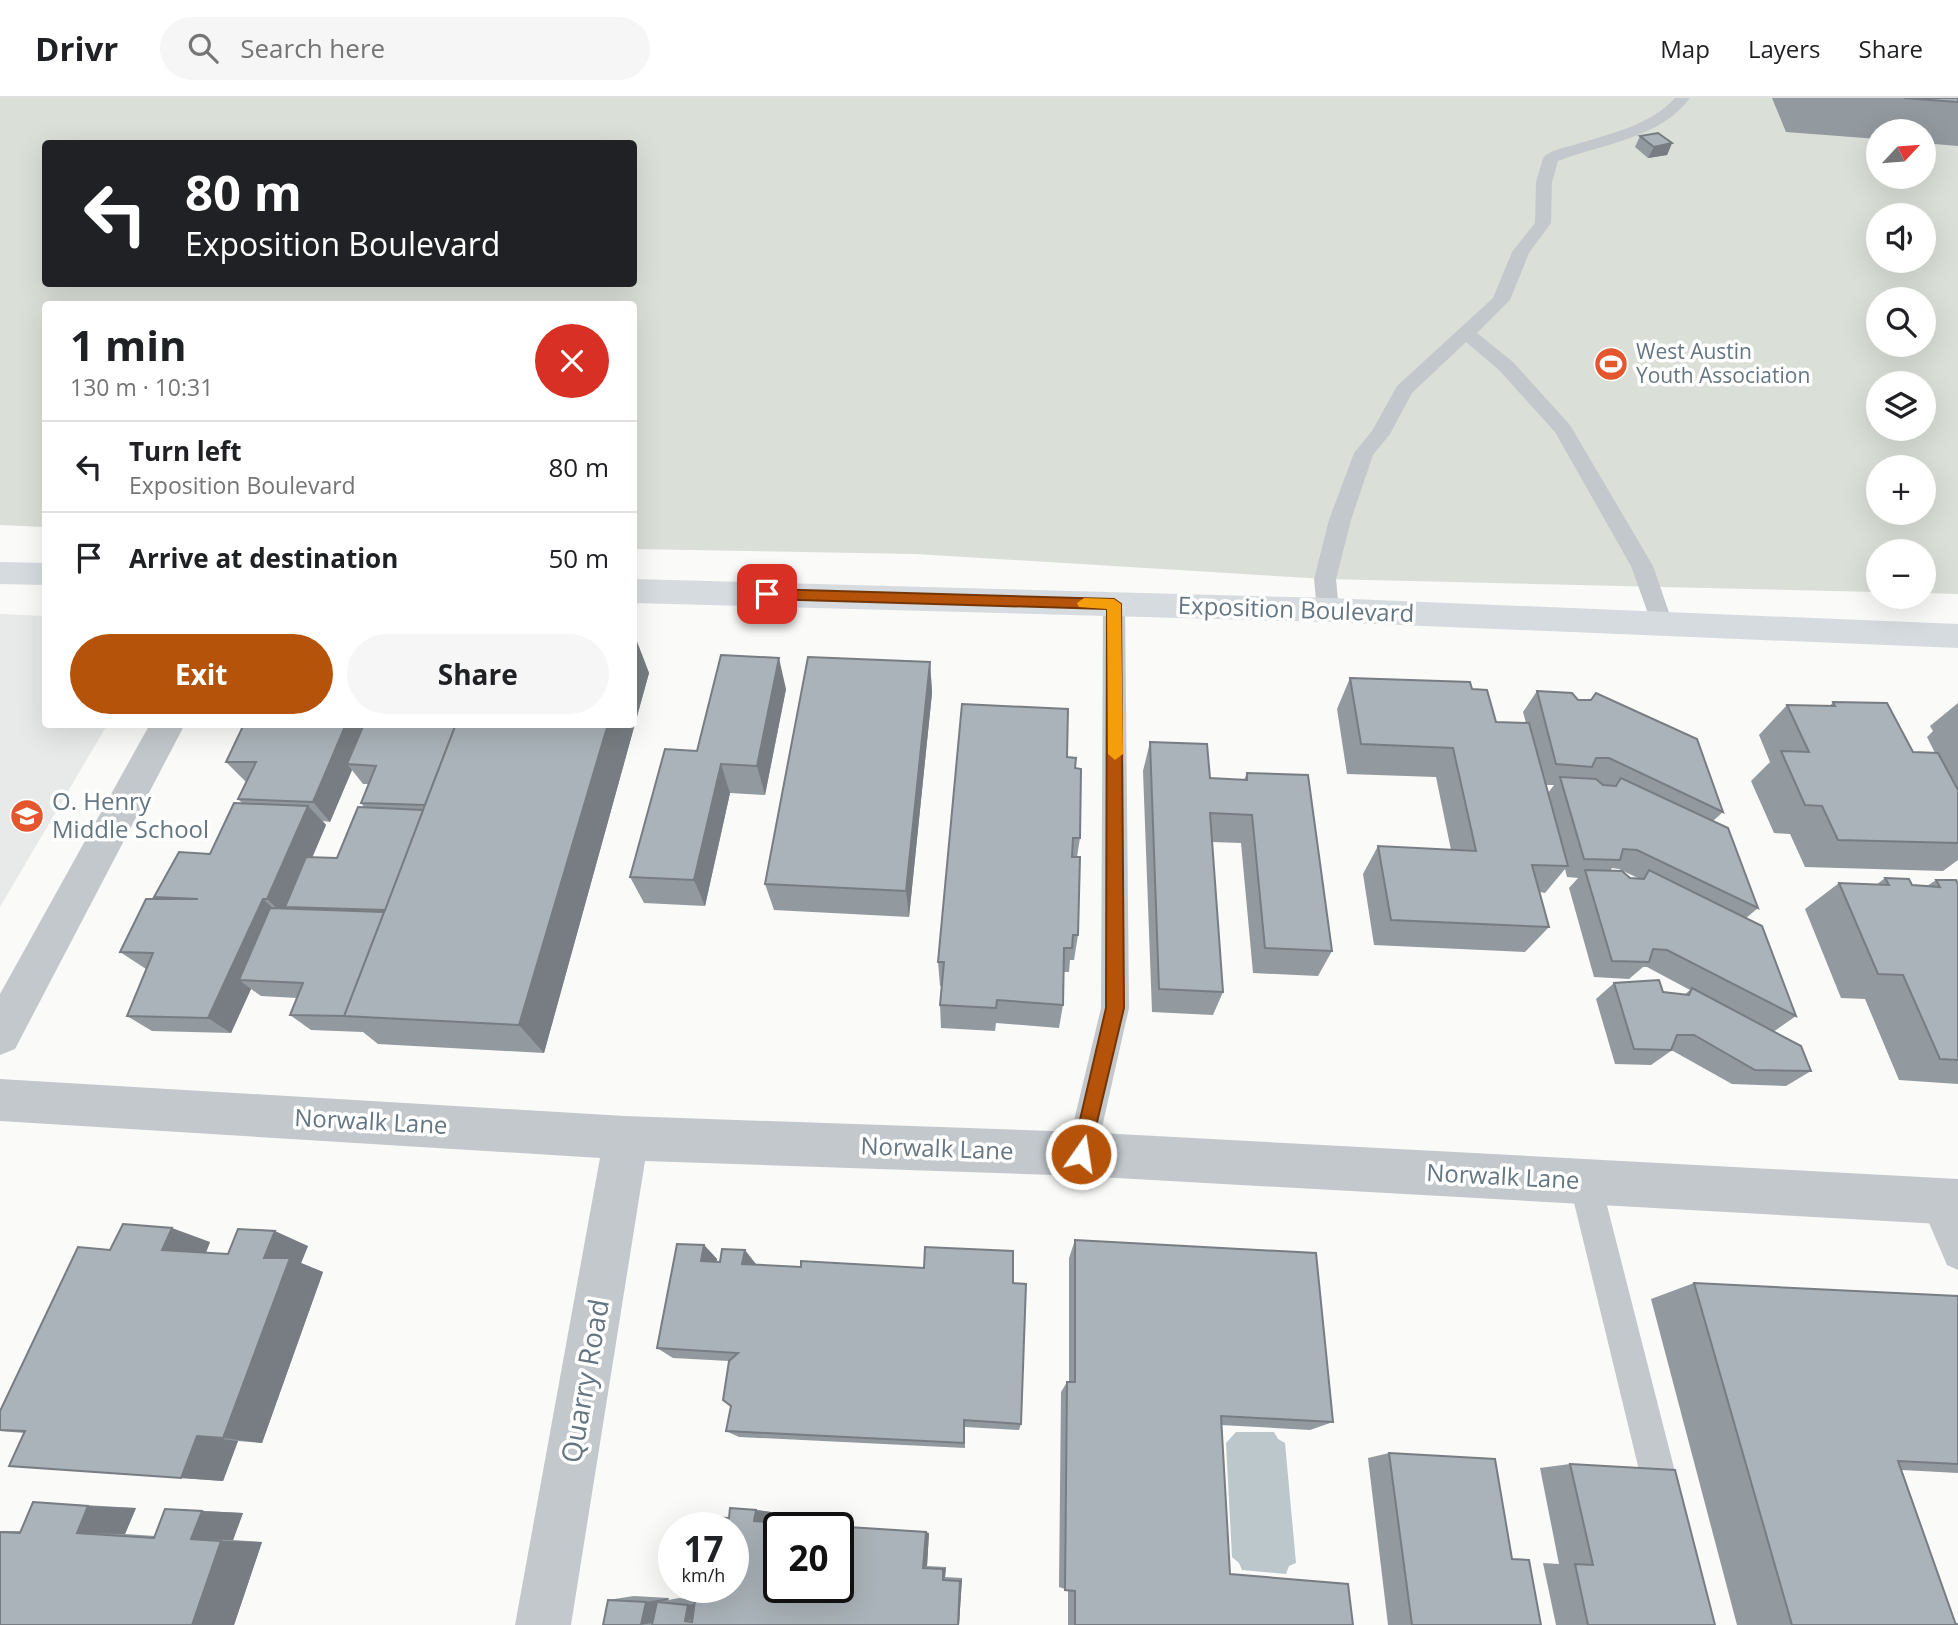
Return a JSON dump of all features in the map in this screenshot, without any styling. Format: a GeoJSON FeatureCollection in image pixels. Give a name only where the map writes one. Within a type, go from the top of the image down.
{"type":"FeatureCollection","features":[{"type":"Feature","properties":{"kind":"street"},"geometry":{"type":"LineString","coordinates":[[0,573],[42,574]]}},
{"type":"Feature","properties":{"kind":"street","name":"Exposition Boulevard"},"geometry":{"type":"LineString","coordinates":[[637,591],[1328,610],[1958,636]]}},
{"type":"Feature","properties":{"kind":"street"},"geometry":{"type":"LineString","coordinates":[[0,1035],[167,728]]}},
{"type":"Feature","properties":{"kind":"street","name":"Norwalk Lane"},"geometry":{"type":"LineString","coordinates":[[0,1100],[625,1138],[1081,1154],[1947,1202]]}},
{"type":"Feature","properties":{"kind":"street","name":"Quarry Road"},"geometry":{"type":"LineString","coordinates":[[543,1625],[616,1205],[625,1138]]}},
{"type":"Feature","properties":{"kind":"lane"},"geometry":{"type":"LineString","coordinates":[[1328,610],[1325,579],[1340,520],[1364,453],[1380,434],[1404,390],[1501,300],[1521,252],[1543,223],[1544,182],[1551,158],[1580,146],[1639,130],[1676,108],[1683,98]]}},
{"type":"Feature","properties":{"kind":"lane"},"geometry":{"type":"LineString","coordinates":[[1466,333],[1506,366],[1563,429],[1642,566],[1662,624]]}},
{"type":"Feature","properties":{"kind":"lane"},"geometry":{"type":"LineString","coordinates":[[1081,1154],[1115,1008],[1114,604]]}},
{"type":"Feature","properties":{"kind":"lane"},"geometry":{"type":"LineString","coordinates":[[1585,1182],[1672,1531]]}},
{"type":"Feature","properties":{"kind":"lane"},"geometry":{"type":"LineString","coordinates":[[1947,1202],[1958,1254]]}},
{"type":"Feature","properties":{"kind":"shaded area"},"geometry":{"type":"Polygon","coordinates":[[[0,98],[1958,98],[1958,594],[1936,593],[1936,539],[1866,539],[1866,592],[1325,579],[916,554],[637,549],[637,301],[42,301],[42,527],[0,525],[0,98]]]}},
{"type":"Feature","properties":{"kind":"shaded area","name":"O. Henry Middle School"},"geometry":{"type":"Polygon","coordinates":[[[0,614],[42,616],[42,728],[105,728],[0,907],[0,614]]]}},
{"type":"Feature","properties":{"kind":"shaded area"},"geometry":{"type":"Polygon","coordinates":[[[1236,1432],[1274,1432],[1278,1439],[1285,1443],[1296,1563],[1289,1566],[1286,1574],[1242,1570],[1232,1557],[1226,1443],[1236,1432]]]}},
{"type":"Feature","properties":{"kind":"building"},"geometry":{"type":"Polygon","coordinates":[[[1904,98],[1958,98],[1958,102],[1904,98]]]}},
{"type":"Feature","properties":{"kind":"building"},"geometry":{"type":"Polygon","coordinates":[[[1658,133],[1672,143],[1654,147],[1640,136],[1658,133]]]}},
{"type":"Feature","properties":{"kind":"building"},"geometry":{"type":"Polygon","coordinates":[[[721,655],[779,658],[757,766],[721,764],[694,880],[630,877],[665,749],[697,751],[721,655]]]}},
{"type":"Feature","properties":{"kind":"building"},"geometry":{"type":"Polygon","coordinates":[[[808,657],[930,662],[906,891],[765,884],[808,657]]]}},
{"type":"Feature","properties":{"kind":"building"},"geometry":{"type":"Polygon","coordinates":[[[1350,678],[1470,682],[1472,689],[1487,690],[1496,722],[1529,723],[1568,866],[1532,865],[1549,927],[1391,920],[1378,846],[1476,851],[1453,748],[1361,744],[1350,678]]]}},
{"type":"Feature","properties":{"kind":"building"},"geometry":{"type":"Polygon","coordinates":[[[1537,691],[1572,693],[1578,700],[1591,700],[1596,693],[1697,739],[1723,812],[1609,758],[1596,758],[1592,767],[1556,764],[1537,691]]]}},
{"type":"Feature","properties":{"kind":"building"},"geometry":{"type":"Polygon","coordinates":[[[1833,702],[1887,703],[1913,752],[1938,753],[1958,790],[1958,843],[1838,840],[1822,806],[1805,805],[1781,751],[1809,752],[1787,705],[1835,706],[1833,702]]]}},
{"type":"Feature","properties":{"kind":"building"},"geometry":{"type":"Polygon","coordinates":[[[962,704],[1068,709],[1067,757],[1076,758],[1075,768],[1081,769],[1080,838],[1073,838],[1072,857],[1080,857],[1078,935],[1073,935],[1072,948],[1064,948],[1063,1005],[997,1000],[996,1008],[940,1005],[944,962],[938,962],[962,704]]]}},
{"type":"Feature","properties":{"kind":"building"},"geometry":{"type":"Polygon","coordinates":[[[242,728],[344,728],[313,802],[238,799],[256,762],[226,762],[242,728]]]}},
{"type":"Feature","properties":{"kind":"building"},"geometry":{"type":"Polygon","coordinates":[[[362,728],[454,728],[425,805],[361,803],[376,766],[347,764],[362,728]]]}},
{"type":"Feature","properties":{"kind":"building"},"geometry":{"type":"Polygon","coordinates":[[[454,728],[607,728],[519,1025],[344,1016],[454,728]]]}},
{"type":"Feature","properties":{"kind":"building"},"geometry":{"type":"Polygon","coordinates":[[[1150,742],[1207,744],[1210,778],[1247,780],[1247,773],[1308,775],[1332,951],[1265,948],[1252,815],[1210,813],[1223,992],[1159,989],[1150,742]]]}},
{"type":"Feature","properties":{"kind":"building"},"geometry":{"type":"Polygon","coordinates":[[[1560,777],[1596,779],[1603,785],[1616,786],[1621,778],[1728,828],[1758,908],[1637,850],[1623,849],[1620,860],[1584,859],[1560,777]]]}},
{"type":"Feature","properties":{"kind":"building"},"geometry":{"type":"Polygon","coordinates":[[[234,803],[308,806],[267,899],[263,899],[208,1018],[127,1016],[153,953],[120,952],[146,899],[198,899],[154,897],[179,852],[210,854],[234,803]]]}},
{"type":"Feature","properties":{"kind":"building"},"geometry":{"type":"Polygon","coordinates":[[[358,807],[423,810],[385,910],[285,907],[306,857],[337,858],[358,807]]]}},
{"type":"Feature","properties":{"kind":"building"},"geometry":{"type":"Polygon","coordinates":[[[1585,870],[1622,871],[1630,878],[1644,879],[1649,870],[1762,926],[1796,1016],[1667,950],[1653,949],[1649,962],[1612,961],[1585,870]]]}},
{"type":"Feature","properties":{"kind":"building"},"geometry":{"type":"Polygon","coordinates":[[[1885,878],[1909,879],[1912,885],[1940,887],[1936,880],[1956,880],[1958,884],[1958,1060],[1940,1059],[1903,975],[1878,974],[1839,883],[1889,885],[1885,878]]]}},
{"type":"Feature","properties":{"kind":"building"},"geometry":{"type":"Polygon","coordinates":[[[270,908],[384,912],[344,1016],[290,1015],[303,983],[239,980],[270,908]]]}},
{"type":"Feature","properties":{"kind":"building"},"geometry":{"type":"Polygon","coordinates":[[[1659,980],[1663,992],[1689,995],[1692,988],[1801,1046],[1811,1071],[1755,1070],[1694,1035],[1677,1035],[1671,1050],[1634,1049],[1614,983],[1659,980]]]}},
{"type":"Feature","properties":{"kind":"building"},"geometry":{"type":"Polygon","coordinates":[[[123,1224],[172,1228],[162,1250],[228,1254],[238,1229],[275,1231],[264,1258],[290,1258],[223,1438],[197,1436],[181,1478],[9,1466],[25,1431],[0,1430],[0,1411],[78,1247],[110,1250],[123,1224]]]}},
{"type":"Feature","properties":{"kind":"building"},"geometry":{"type":"Polygon","coordinates":[[[1075,1240],[1316,1253],[1333,1422],[1221,1416],[1230,1574],[1348,1584],[1353,1625],[1075,1625],[1075,1591],[1065,1590],[1067,1382],[1075,1382],[1075,1240]]]}},
{"type":"Feature","properties":{"kind":"building"},"geometry":{"type":"Polygon","coordinates":[[[677,1244],[704,1245],[701,1261],[720,1262],[722,1249],[745,1250],[742,1264],[801,1267],[801,1261],[924,1268],[925,1247],[1013,1251],[1013,1283],[1026,1284],[1021,1424],[964,1420],[964,1443],[726,1431],[731,1406],[723,1400],[729,1361],[738,1353],[657,1348],[677,1244]]]}},
{"type":"Feature","properties":{"kind":"building"},"geometry":{"type":"Polygon","coordinates":[[[1694,1283],[1958,1296],[1958,1464],[1898,1461],[1956,1625],[1792,1625],[1694,1283]]]}},
{"type":"Feature","properties":{"kind":"building"},"geometry":{"type":"Polygon","coordinates":[[[1389,1453],[1495,1459],[1512,1559],[1529,1560],[1541,1625],[1412,1625],[1389,1453]]]}},
{"type":"Feature","properties":{"kind":"building"},"geometry":{"type":"Polygon","coordinates":[[[1570,1464],[1675,1470],[1715,1625],[1588,1625],[1575,1564],[1593,1565],[1570,1464]]]}},
{"type":"Feature","properties":{"kind":"building"},"geometry":{"type":"Polygon","coordinates":[[[33,1502],[88,1506],[77,1533],[154,1538],[165,1509],[202,1511],[191,1539],[221,1541],[192,1625],[0,1625],[0,1532],[20,1533],[33,1502]]]}},
{"type":"Feature","properties":{"kind":"building"},"geometry":{"type":"Polygon","coordinates":[[[730,1508],[756,1510],[754,1521],[763,1522],[763,1603],[854,1603],[854,1527],[926,1532],[923,1568],[943,1569],[943,1580],[960,1581],[958,1625],[652,1625],[657,1602],[688,1605],[685,1621],[692,1622],[695,1603],[749,1603],[749,1512],[730,1512],[730,1508]]]}},
{"type":"Feature","properties":{"kind":"building"},"geometry":{"type":"Polygon","coordinates":[[[608,1600],[646,1602],[641,1625],[603,1625],[608,1600]]]}},
{"type":"Feature","properties":{"kind":"slow traffic"},"geometry":{"type":"LineString","coordinates":[[1084,603],[1114,604],[1115,754]]}},
{"type":"Feature","properties":{"kind":"place","name":"West Austin Youth Association"},"geometry":{"type":"Point","coordinates":[1611,364]}},
{"type":"Feature","properties":{"kind":"place","name":"O. Henry Middle School"},"geometry":{"type":"Point","coordinates":[27,816]}},
{"type":"Feature","properties":{"kind":"route"},"geometry":{"type":"LineString","coordinates":[[767,594],[1114,604],[1115,1008],[1081,1154]]}}]}
